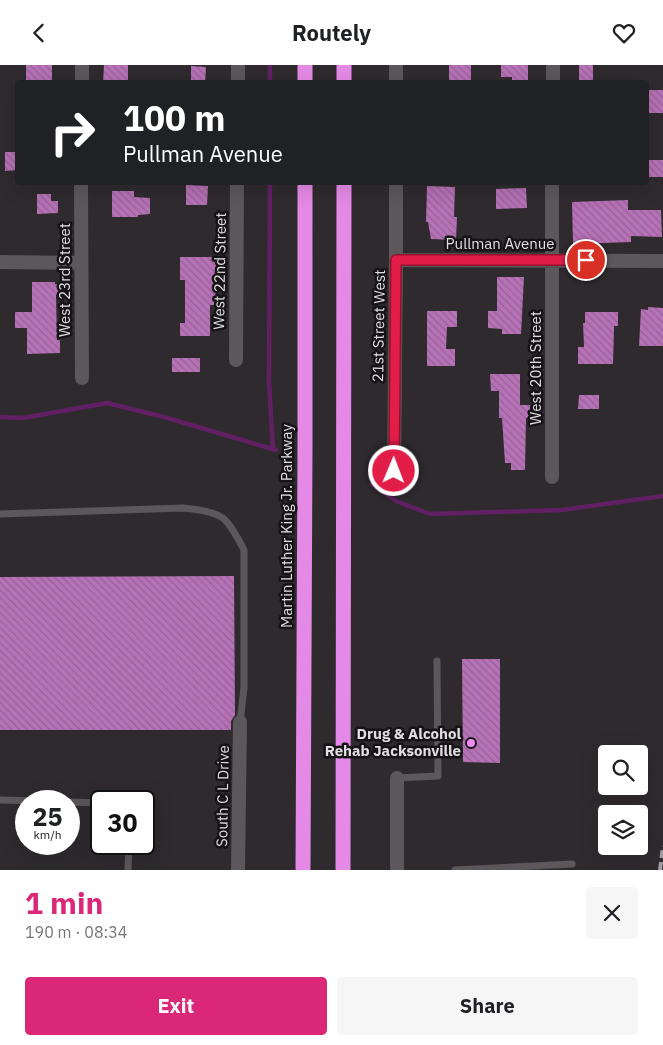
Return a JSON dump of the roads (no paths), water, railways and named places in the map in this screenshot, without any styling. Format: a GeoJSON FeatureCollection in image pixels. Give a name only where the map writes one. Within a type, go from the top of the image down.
{"type":"FeatureCollection","features":[{"type":"Feature","properties":{"kind":"highway"},"geometry":{"type":"LineString","coordinates":[[305,65],[305,80]]}},
{"type":"Feature","properties":{"kind":"highway"},"geometry":{"type":"LineString","coordinates":[[344,65],[344,80]]}},
{"type":"Feature","properties":{"kind":"highway","name":"Martin Luther King Jr. Parkway"},"geometry":{"type":"LineString","coordinates":[[303,870],[305,185]]}},
{"type":"Feature","properties":{"kind":"highway"},"geometry":{"type":"LineString","coordinates":[[343,870],[344,185]]}},
{"type":"Feature","properties":{"kind":"street"},"geometry":{"type":"LineString","coordinates":[[82,65],[82,80]]}},
{"type":"Feature","properties":{"kind":"street"},"geometry":{"type":"LineString","coordinates":[[238,65],[238,80]]}},
{"type":"Feature","properties":{"kind":"street"},"geometry":{"type":"LineString","coordinates":[[396,65],[396,80]]}},
{"type":"Feature","properties":{"kind":"street"},"geometry":{"type":"LineString","coordinates":[[552,80],[553,65]]}},
{"type":"Feature","properties":{"kind":"street","name":"West 23rd Street"},"geometry":{"type":"LineString","coordinates":[[81,185],[82,377]]}},
{"type":"Feature","properties":{"kind":"street","name":"West 22nd Street"},"geometry":{"type":"LineString","coordinates":[[236,360],[237,185]]}},
{"type":"Feature","properties":{"kind":"street","name":"21st Street West"},"geometry":{"type":"LineString","coordinates":[[394,471],[396,185]]}},
{"type":"Feature","properties":{"kind":"street","name":"West 20th Street"},"geometry":{"type":"LineString","coordinates":[[552,185],[552,477]]}},
{"type":"Feature","properties":{"kind":"street","name":"Pullman Avenue"},"geometry":{"type":"LineString","coordinates":[[396,260],[663,261]]}},
{"type":"Feature","properties":{"kind":"street"},"geometry":{"type":"LineString","coordinates":[[0,263],[81,263]]}},
{"type":"Feature","properties":{"kind":"street","name":"South C L Drive"},"geometry":{"type":"LineString","coordinates":[[238,870],[240,722]]}},
{"type":"Feature","properties":{"kind":"street"},"geometry":{"type":"LineString","coordinates":[[397,778],[397,870]]}},
{"type":"Feature","properties":{"kind":"lane"},"geometry":{"type":"LineString","coordinates":[[0,514],[184,508],[200,510],[224,518],[244,550],[244,688],[240,722]]}},
{"type":"Feature","properties":{"kind":"lane"},"geometry":{"type":"LineString","coordinates":[[397,778],[438,777],[437,661]]}},
{"type":"Feature","properties":{"kind":"lane"},"geometry":{"type":"LineString","coordinates":[[0,800],[15,800]]}},
{"type":"Feature","properties":{"kind":"lane"},"geometry":{"type":"LineString","coordinates":[[128,870],[129,855]]}},
{"type":"Feature","properties":{"kind":"lane"},"geometry":{"type":"LineString","coordinates":[[455,870],[572,864]]}},
{"type":"Feature","properties":{"kind":"waterway"},"geometry":{"type":"LineString","coordinates":[[270,65],[270,80]]}},
{"type":"Feature","properties":{"kind":"waterway"},"geometry":{"type":"LineString","coordinates":[[270,185],[269,382],[273,449]]}},
{"type":"Feature","properties":{"kind":"waterway"},"geometry":{"type":"LineString","coordinates":[[0,417],[23,418],[107,403],[164,417],[276,450]]}},
{"type":"Feature","properties":{"kind":"waterway"},"geometry":{"type":"LineString","coordinates":[[372,484],[396,501],[430,514],[562,510],[663,496]]}},
{"type":"Feature","properties":{"kind":"railway"},"geometry":{"type":"LineString","coordinates":[[660,870],[663,846]]}},
{"type":"Feature","properties":{"kind":"place","name":"Drug & Alcohol Rehab Jacksonville"},"geometry":{"type":"Point","coordinates":[471,743]}}]}
